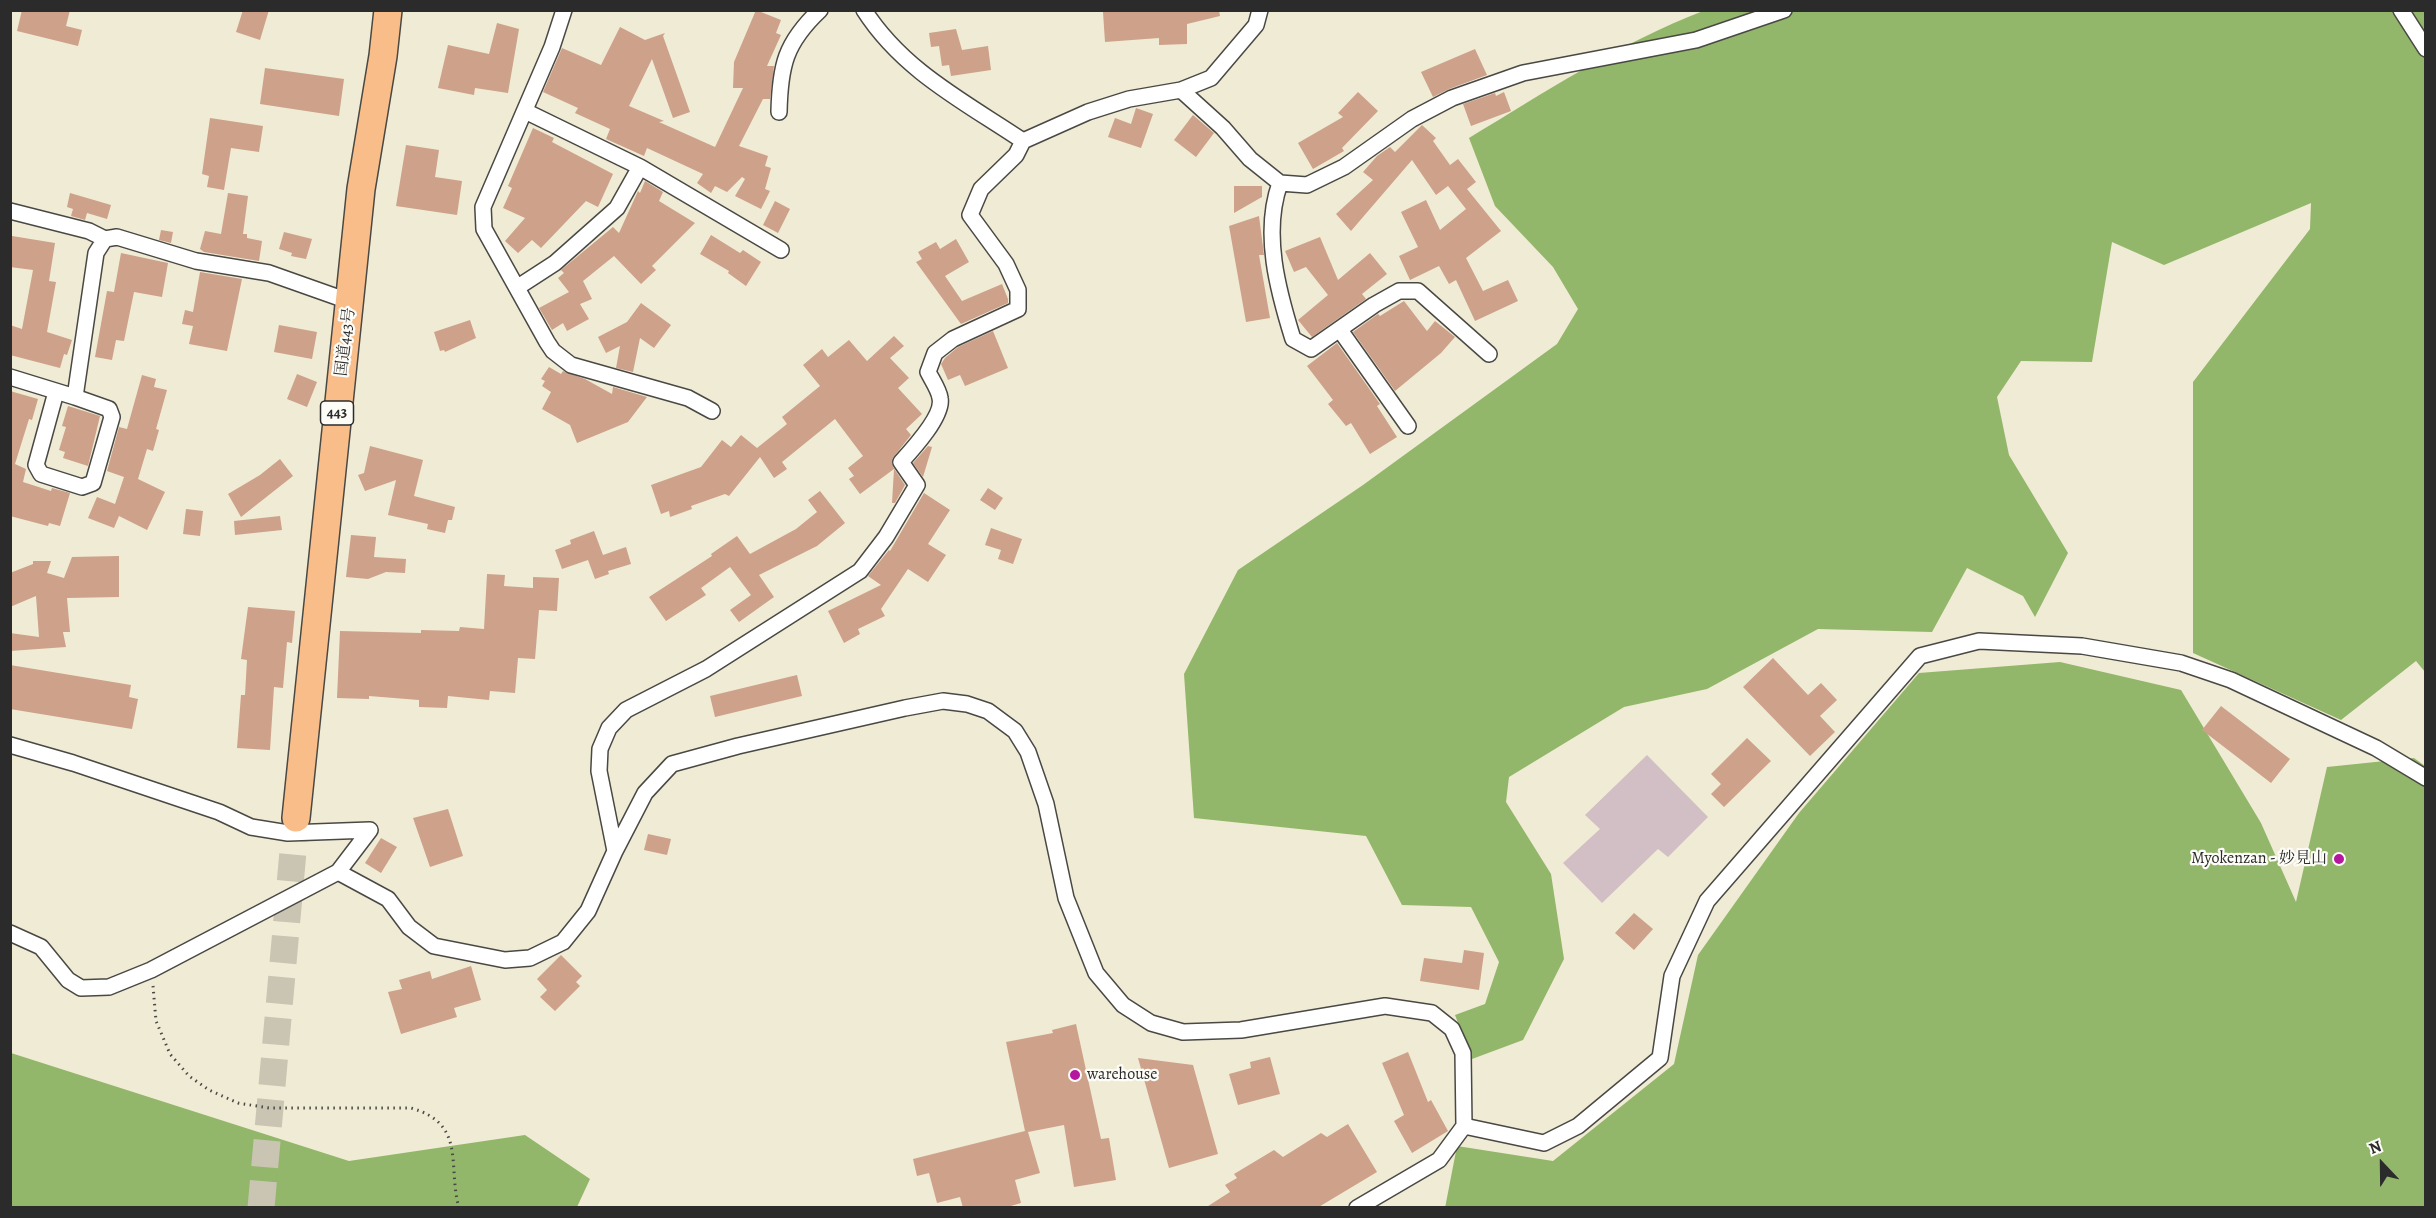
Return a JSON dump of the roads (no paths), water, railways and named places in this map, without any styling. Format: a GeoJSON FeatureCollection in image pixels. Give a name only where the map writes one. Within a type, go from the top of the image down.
{"type":"FeatureCollection","features":[{"type":"Feature","properties":{"kind":"highway","name":"国道443号"},"geometry":{"type":"LineString","coordinates":[[296,818],[361,189],[383,56],[388,10]]}},
{"type":"Feature","properties":{"kind":"street"},"geometry":{"type":"LineString","coordinates":[[564,10],[552,47],[483,207],[484,229],[547,342],[571,365],[688,398],[712,411]]}},
{"type":"Feature","properties":{"kind":"street"},"geometry":{"type":"LineString","coordinates":[[779,112],[780,79],[786,53],[820,10]]}},
{"type":"Feature","properties":{"kind":"street"},"geometry":{"type":"LineString","coordinates":[[864,10],[876,29],[903,59],[943,91],[1023,141]]}},
{"type":"Feature","properties":{"kind":"street"},"geometry":{"type":"LineString","coordinates":[[615,851],[599,771],[600,749],[609,728],[626,710],[706,669],[860,571],[886,537],[917,485],[901,462],[918,443],[939,408],[941,400],[928,372],[935,353],[953,339],[1018,309],[1018,290],[1006,264],[970,215],[981,189],[1016,155],[1023,141],[1088,112],[1129,99],[1181,90],[1211,78],[1257,25],[1260,10]]}},
{"type":"Feature","properties":{"kind":"street"},"geometry":{"type":"LineString","coordinates":[[1181,90],[1223,128],[1250,159],[1280,183],[1307,185],[1344,168],[1412,119],[1452,98],[1523,73],[1696,40],[1784,10]]}},
{"type":"Feature","properties":{"kind":"street"},"geometry":{"type":"LineString","coordinates":[[2402,10],[2426,49]]}},
{"type":"Feature","properties":{"kind":"street"},"geometry":{"type":"LineString","coordinates":[[525,111],[640,167],[781,250]]}},
{"type":"Feature","properties":{"kind":"street"},"geometry":{"type":"LineString","coordinates":[[518,287],[555,263],[617,208],[640,167]]}},
{"type":"Feature","properties":{"kind":"street"},"geometry":{"type":"LineString","coordinates":[[1280,183],[1276,193],[1273,238],[1282,304],[1293,339],[1311,349],[1374,305],[1399,291],[1418,291],[1489,354]]}},
{"type":"Feature","properties":{"kind":"street"},"geometry":{"type":"LineString","coordinates":[[10,211],[89,231],[105,240]]}},
{"type":"Feature","properties":{"kind":"street"},"geometry":{"type":"LineString","coordinates":[[75,397],[96,253],[105,240],[117,237],[196,261],[268,273],[351,302]]}},
{"type":"Feature","properties":{"kind":"street"},"geometry":{"type":"LineString","coordinates":[[1340,330],[1408,426]]}},
{"type":"Feature","properties":{"kind":"street"},"geometry":{"type":"LineString","coordinates":[[10,377],[109,409],[112,417],[93,483],[81,487],[41,474],[36,465],[56,392]]}},
{"type":"Feature","properties":{"kind":"street"},"geometry":{"type":"LineString","coordinates":[[1464,1126],[1544,1143],[1578,1126],[1660,1058],[1672,976],[1707,901],[1920,656],[1979,641],[2082,646],[2181,663],[2231,680],[2272,699],[2376,748],[2426,778]]}},
{"type":"Feature","properties":{"kind":"street"},"geometry":{"type":"LineString","coordinates":[[338,872],[388,899],[408,927],[434,946],[505,960],[530,958],[563,942],[588,911],[615,851],[645,794],[672,764],[738,746],[905,708],[943,701],[967,704],[988,711],[1016,732],[1028,752],[1046,804],[1066,898],[1096,973],[1123,1005],[1151,1023],[1183,1032],[1240,1030],[1385,1006],[1432,1013],[1452,1029],[1463,1053],[1464,1126],[1440,1161],[1357,1208]]}},
{"type":"Feature","properties":{"kind":"street"},"geometry":{"type":"LineString","coordinates":[[10,745],[73,763],[208,808],[251,827],[288,833],[370,830],[338,872],[151,970],[109,987],[81,988],[68,980],[40,947],[10,933]]}},
{"type":"Feature","properties":{"kind":"tunnel"},"geometry":{"type":"LineString","coordinates":[[261,1208],[296,818]]}},
{"type":"Feature","properties":{"kind":"place","name":"Myokenzan - 妙見山"},"geometry":{"type":"Point","coordinates":[2339,859]}},
{"type":"Feature","properties":{"kind":"place","name":"warehouse"},"geometry":{"type":"Point","coordinates":[1075,1075]}}]}
